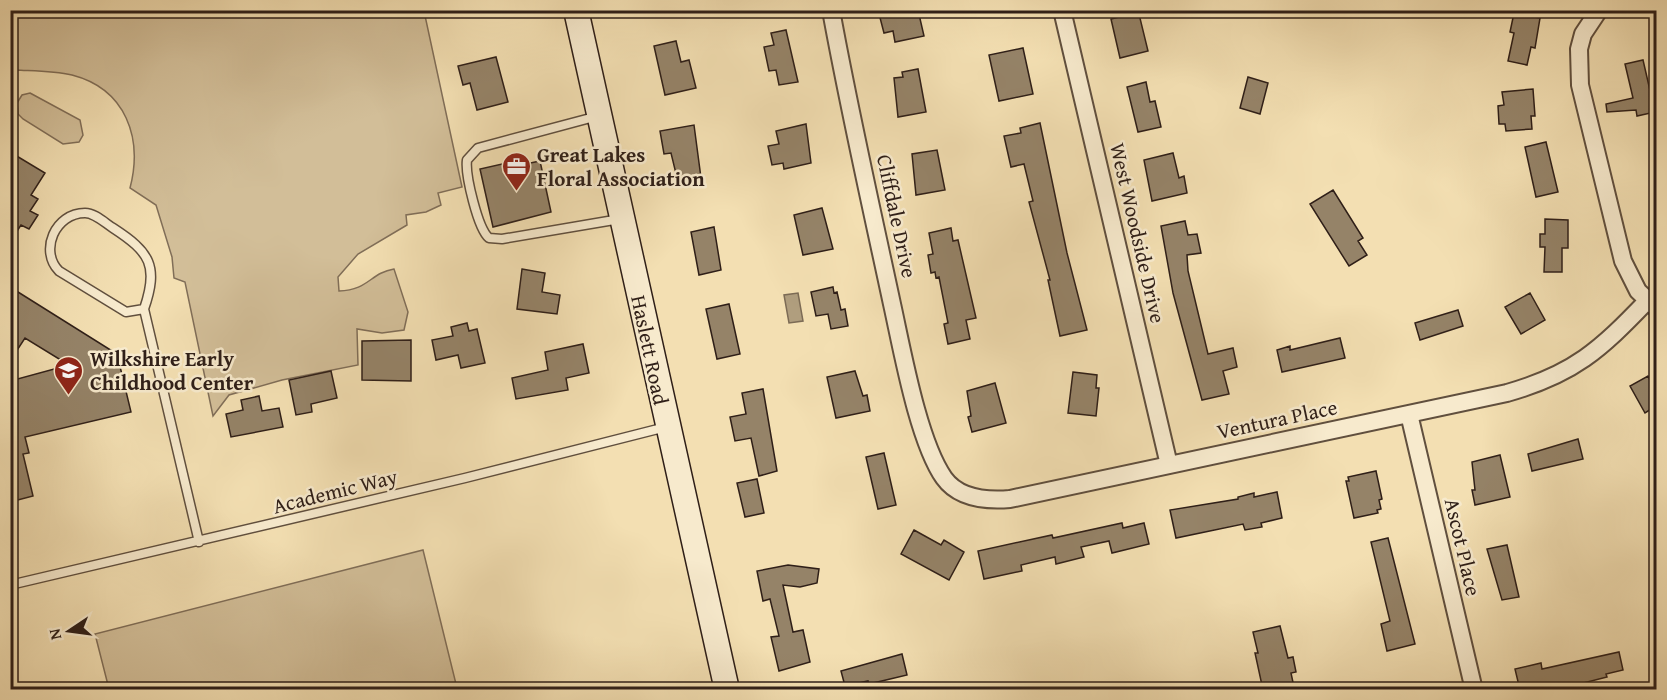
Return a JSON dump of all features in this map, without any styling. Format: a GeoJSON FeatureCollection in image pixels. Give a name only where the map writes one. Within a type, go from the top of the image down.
{"type":"FeatureCollection","features":[{"type":"Feature","properties":{"kind":"street","name":"Haslett Road"},"geometry":{"type":"LineString","coordinates":[[576,10],[727,690]]}},
{"type":"Feature","properties":{"kind":"street","name":"Cliffdale Drive"},"geometry":{"type":"LineString","coordinates":[[831,10],[904,358],[924,430]]}},
{"type":"Feature","properties":{"kind":"street","name":"West Woodside Drive"},"geometry":{"type":"LineString","coordinates":[[1062,10],[1169,465]]}},
{"type":"Feature","properties":{"kind":"street"},"geometry":{"type":"LineString","coordinates":[[1599,10],[1583,34],[1579,49],[1580,85],[1623,261],[1632,283],[1652,305]]}},
{"type":"Feature","properties":{"kind":"street","name":"Ventura Place"},"geometry":{"type":"LineString","coordinates":[[924,430],[945,479],[964,494],[975,498],[1010,499],[1507,393],[1562,374],[1604,345],[1652,305]]}},
{"type":"Feature","properties":{"kind":"street","name":"Ascot Place"},"geometry":{"type":"LineString","coordinates":[[1409,414],[1474,690]]}},
{"type":"Feature","properties":{"kind":"lane"},"geometry":{"type":"LineString","coordinates":[[599,116],[478,148],[468,160],[468,171],[481,229],[489,238],[502,239],[621,219]]}},
{"type":"Feature","properties":{"kind":"lane"},"geometry":{"type":"LineString","coordinates":[[144,309],[126,312],[59,272],[53,261],[50,247],[56,228],[75,215],[89,214],[137,244],[146,255],[151,273],[151,289],[144,309],[199,542]]}},
{"type":"Feature","properties":{"kind":"lane","name":"Academic Way"},"geometry":{"type":"LineString","coordinates":[[12,583],[199,542],[667,427]]}},
{"type":"Feature","properties":{"kind":"shaded area"},"geometry":{"type":"Polygon","coordinates":[[[10,11],[424,11],[462,187],[438,193],[441,205],[426,212],[406,215],[407,225],[358,254],[338,277],[339,291],[349,290],[394,269],[408,312],[404,330],[382,333],[357,329],[358,365],[282,380],[229,395],[213,416],[185,282],[174,278],[172,257],[156,205],[130,188],[134,151],[132,134],[126,118],[118,104],[106,92],[91,82],[72,75],[16,70],[11,80],[10,11]]]}},
{"type":"Feature","properties":{"kind":"shaded area"},"geometry":{"type":"Polygon","coordinates":[[[30,93],[80,120],[83,135],[79,142],[63,144],[18,114],[17,103],[22,95],[30,93]]]}},
{"type":"Feature","properties":{"kind":"shaded area"},"geometry":{"type":"Polygon","coordinates":[[[798,293],[803,321],[789,323],[784,295],[798,293]]]}},
{"type":"Feature","properties":{"kind":"shaded area"},"geometry":{"type":"Polygon","coordinates":[[[423,550],[457,688],[109,689],[95,634],[423,550]]]}},
{"type":"Feature","properties":{"kind":"building"},"geometry":{"type":"Polygon","coordinates":[[[878,10],[918,10],[924,36],[895,42],[893,31],[884,33],[878,10]]]}},
{"type":"Feature","properties":{"kind":"building"},"geometry":{"type":"Polygon","coordinates":[[[1123,10],[1138,10],[1148,51],[1120,58],[1111,19],[1124,16],[1123,10]]]}},
{"type":"Feature","properties":{"kind":"building"},"geometry":{"type":"Polygon","coordinates":[[[1514,13],[1540,18],[1535,48],[1531,47],[1527,65],[1508,61],[1514,33],[1510,32],[1514,13]]]}},
{"type":"Feature","properties":{"kind":"building"},"geometry":{"type":"Polygon","coordinates":[[[786,30],[798,82],[779,85],[776,70],[769,71],[764,47],[774,45],[771,33],[786,30]]]}},
{"type":"Feature","properties":{"kind":"building"},"geometry":{"type":"Polygon","coordinates":[[[676,41],[681,62],[689,60],[696,88],[665,95],[654,46],[676,41]]]}},
{"type":"Feature","properties":{"kind":"building"},"geometry":{"type":"Polygon","coordinates":[[[1023,48],[1033,94],[999,101],[989,55],[1023,48]]]}},
{"type":"Feature","properties":{"kind":"building"},"geometry":{"type":"Polygon","coordinates":[[[496,57],[508,102],[477,110],[470,83],[463,85],[458,66],[496,57]]]}},
{"type":"Feature","properties":{"kind":"building"},"geometry":{"type":"Polygon","coordinates":[[[1643,60],[1655,112],[1637,116],[1636,110],[1607,112],[1606,104],[1633,98],[1625,64],[1643,60]]]}},
{"type":"Feature","properties":{"kind":"building"},"geometry":{"type":"Polygon","coordinates":[[[918,69],[926,112],[898,117],[894,78],[903,77],[902,72],[918,69]]]}},
{"type":"Feature","properties":{"kind":"building"},"geometry":{"type":"Polygon","coordinates":[[[1248,77],[1268,83],[1260,114],[1240,108],[1248,77]]]}},
{"type":"Feature","properties":{"kind":"building"},"geometry":{"type":"Polygon","coordinates":[[[1146,82],[1150,102],[1155,101],[1161,127],[1138,132],[1127,87],[1146,82]]]}},
{"type":"Feature","properties":{"kind":"building"},"geometry":{"type":"Polygon","coordinates":[[[1533,89],[1535,116],[1531,116],[1532,129],[1506,131],[1505,124],[1499,124],[1498,106],[1504,105],[1502,92],[1533,89]]]}},
{"type":"Feature","properties":{"kind":"building"},"geometry":{"type":"Polygon","coordinates":[[[1040,123],[1067,253],[1087,330],[1060,336],[1048,280],[1050,280],[1029,202],[1033,201],[1024,164],[1011,167],[1004,136],[1021,133],[1020,128],[1040,123]]]}},
{"type":"Feature","properties":{"kind":"building"},"geometry":{"type":"Polygon","coordinates":[[[806,124],[811,163],[784,169],[783,163],[772,165],[768,146],[779,144],[776,131],[806,124]]]}},
{"type":"Feature","properties":{"kind":"building"},"geometry":{"type":"Polygon","coordinates":[[[694,125],[701,178],[678,182],[671,153],[664,154],[660,131],[694,125]]]}},
{"type":"Feature","properties":{"kind":"building"},"geometry":{"type":"Polygon","coordinates":[[[1546,142],[1558,192],[1536,197],[1525,147],[1546,142]]]}},
{"type":"Feature","properties":{"kind":"building"},"geometry":{"type":"Polygon","coordinates":[[[937,150],[945,190],[916,195],[912,154],[937,150]]]}},
{"type":"Feature","properties":{"kind":"building"},"geometry":{"type":"Polygon","coordinates":[[[10,152],[45,173],[31,195],[38,199],[30,211],[38,215],[29,229],[21,225],[10,242],[10,152]]]}},
{"type":"Feature","properties":{"kind":"building"},"geometry":{"type":"Polygon","coordinates":[[[1173,153],[1179,178],[1184,176],[1187,193],[1152,201],[1144,160],[1173,153]]]}},
{"type":"Feature","properties":{"kind":"building","name":"Great Lakes Floral Association"},"geometry":{"type":"Polygon","coordinates":[[[524,159],[526,164],[540,161],[551,212],[493,227],[480,169],[524,159]]]}},
{"type":"Feature","properties":{"kind":"building"},"geometry":{"type":"Polygon","coordinates":[[[1333,190],[1363,238],[1358,241],[1367,255],[1349,266],[1310,204],[1333,190]]]}},
{"type":"Feature","properties":{"kind":"building"},"geometry":{"type":"Polygon","coordinates":[[[822,208],[833,249],[803,255],[794,215],[822,208]]]}},
{"type":"Feature","properties":{"kind":"building"},"geometry":{"type":"Polygon","coordinates":[[[1545,219],[1568,220],[1568,248],[1562,248],[1562,272],[1544,272],[1545,247],[1540,247],[1540,234],[1545,234],[1545,219]]]}},
{"type":"Feature","properties":{"kind":"building"},"geometry":{"type":"Polygon","coordinates":[[[1185,221],[1188,235],[1197,234],[1201,253],[1187,255],[1188,271],[1208,354],[1233,348],[1237,367],[1223,371],[1229,394],[1202,400],[1173,293],[1161,226],[1185,221]]]}},
{"type":"Feature","properties":{"kind":"building"},"geometry":{"type":"Polygon","coordinates":[[[714,227],[721,270],[699,275],[691,232],[714,227]]]}},
{"type":"Feature","properties":{"kind":"building"},"geometry":{"type":"Polygon","coordinates":[[[951,228],[953,241],[958,240],[976,318],[966,320],[970,339],[948,344],[944,324],[948,323],[939,277],[936,278],[935,272],[931,273],[928,255],[933,254],[929,233],[951,228]]]}},
{"type":"Feature","properties":{"kind":"building"},"geometry":{"type":"Polygon","coordinates":[[[522,269],[545,273],[542,292],[560,295],[557,314],[517,309],[522,269]]]}},
{"type":"Feature","properties":{"kind":"building","name":"Wilkshire Early Childhood Center"},"geometry":{"type":"Polygon","coordinates":[[[10,287],[117,354],[131,412],[25,437],[29,453],[23,454],[33,496],[10,502],[10,381],[69,365],[25,338],[10,361],[10,287]]]}},
{"type":"Feature","properties":{"kind":"building"},"geometry":{"type":"Polygon","coordinates":[[[833,287],[834,293],[837,292],[841,310],[845,309],[848,326],[831,329],[828,314],[816,316],[811,292],[833,287]]]}},
{"type":"Feature","properties":{"kind":"building"},"geometry":{"type":"Polygon","coordinates":[[[1530,293],[1545,320],[1521,334],[1505,307],[1530,293]]]}},
{"type":"Feature","properties":{"kind":"building"},"geometry":{"type":"Polygon","coordinates":[[[729,304],[740,354],[717,359],[706,309],[729,304]]]}},
{"type":"Feature","properties":{"kind":"building"},"geometry":{"type":"Polygon","coordinates":[[[1458,310],[1463,326],[1420,340],[1415,323],[1458,310]]]}},
{"type":"Feature","properties":{"kind":"building"},"geometry":{"type":"Polygon","coordinates":[[[467,323],[469,331],[477,329],[485,363],[461,368],[458,355],[436,360],[432,340],[453,336],[451,327],[467,323]]]}},
{"type":"Feature","properties":{"kind":"building"},"geometry":{"type":"Polygon","coordinates":[[[1340,338],[1345,358],[1282,372],[1277,350],[1290,346],[1290,350],[1340,338]]]}},
{"type":"Feature","properties":{"kind":"building"},"geometry":{"type":"Polygon","coordinates":[[[411,340],[411,381],[362,380],[362,341],[411,340]]]}},
{"type":"Feature","properties":{"kind":"building"},"geometry":{"type":"Polygon","coordinates":[[[583,344],[589,373],[566,378],[568,390],[516,399],[512,378],[548,370],[545,352],[583,344]]]}},
{"type":"Feature","properties":{"kind":"building"},"geometry":{"type":"Polygon","coordinates":[[[331,371],[337,398],[311,404],[312,412],[296,415],[289,380],[331,371]]]}},
{"type":"Feature","properties":{"kind":"building"},"geometry":{"type":"Polygon","coordinates":[[[855,371],[863,396],[867,395],[870,411],[836,418],[827,377],[855,371]]]}},
{"type":"Feature","properties":{"kind":"building"},"geometry":{"type":"Polygon","coordinates":[[[1073,372],[1097,375],[1096,388],[1099,388],[1096,416],[1068,413],[1073,372]]]}},
{"type":"Feature","properties":{"kind":"building"},"geometry":{"type":"Polygon","coordinates":[[[1648,376],[1656,392],[1656,406],[1645,413],[1630,386],[1648,376]]]}},
{"type":"Feature","properties":{"kind":"building"},"geometry":{"type":"Polygon","coordinates":[[[995,383],[1006,423],[972,432],[968,417],[971,416],[967,391],[995,383]]]}},
{"type":"Feature","properties":{"kind":"building"},"geometry":{"type":"Polygon","coordinates":[[[763,389],[777,471],[759,476],[751,438],[735,441],[730,417],[746,414],[742,393],[763,389]]]}},
{"type":"Feature","properties":{"kind":"building"},"geometry":{"type":"Polygon","coordinates":[[[259,396],[262,411],[279,408],[283,427],[231,437],[226,414],[243,410],[241,400],[259,396]]]}},
{"type":"Feature","properties":{"kind":"building"},"geometry":{"type":"Polygon","coordinates":[[[1578,439],[1583,459],[1532,471],[1528,454],[1578,439]]]}},
{"type":"Feature","properties":{"kind":"building"},"geometry":{"type":"Polygon","coordinates":[[[884,453],[896,505],[878,509],[866,457],[884,453]]]}},
{"type":"Feature","properties":{"kind":"building"},"geometry":{"type":"Polygon","coordinates":[[[1500,455],[1510,497],[1475,505],[1472,490],[1475,490],[1472,462],[1500,455]]]}},
{"type":"Feature","properties":{"kind":"building"},"geometry":{"type":"Polygon","coordinates":[[[1376,471],[1382,499],[1379,500],[1381,509],[1377,510],[1378,513],[1354,518],[1346,481],[1349,481],[1348,477],[1376,471]]]}},
{"type":"Feature","properties":{"kind":"building"},"geometry":{"type":"Polygon","coordinates":[[[757,479],[764,513],[745,517],[737,483],[757,479]]]}},
{"type":"Feature","properties":{"kind":"building"},"geometry":{"type":"Polygon","coordinates":[[[1277,492],[1282,518],[1261,523],[1262,527],[1245,530],[1243,524],[1176,538],[1170,510],[1238,499],[1238,497],[1254,493],[1254,497],[1277,492]]]}},
{"type":"Feature","properties":{"kind":"building"},"geometry":{"type":"Polygon","coordinates":[[[1122,523],[1123,528],[1144,523],[1149,544],[1112,553],[1109,541],[1081,547],[1084,557],[1056,564],[1055,557],[1021,565],[1022,571],[984,579],[978,551],[1122,523]]]}},
{"type":"Feature","properties":{"kind":"building"},"geometry":{"type":"Polygon","coordinates":[[[914,530],[941,545],[944,540],[964,552],[949,580],[901,554],[914,530]]]}},
{"type":"Feature","properties":{"kind":"building"},"geometry":{"type":"Polygon","coordinates":[[[1388,538],[1415,644],[1387,651],[1381,624],[1390,621],[1371,542],[1388,538]]]}},
{"type":"Feature","properties":{"kind":"building"},"geometry":{"type":"Polygon","coordinates":[[[1507,545],[1519,597],[1502,600],[1487,549],[1507,545]]]}},
{"type":"Feature","properties":{"kind":"building"},"geometry":{"type":"Polygon","coordinates":[[[788,565],[819,569],[817,583],[800,587],[783,585],[793,632],[803,630],[810,662],[779,671],[771,637],[779,636],[770,599],[763,601],[757,571],[788,565]]]}},
{"type":"Feature","properties":{"kind":"building"},"geometry":{"type":"Polygon","coordinates":[[[1280,626],[1288,658],[1293,657],[1296,672],[1291,673],[1294,687],[1263,690],[1253,632],[1280,626]]]}},
{"type":"Feature","properties":{"kind":"building"},"geometry":{"type":"Polygon","coordinates":[[[1619,652],[1623,670],[1606,674],[1607,677],[1556,690],[1520,690],[1515,669],[1541,663],[1542,669],[1619,652]]]}},
{"type":"Feature","properties":{"kind":"building"},"geometry":{"type":"Polygon","coordinates":[[[902,654],[907,675],[869,684],[868,681],[845,686],[841,671],[902,654]]]}},
{"type":"Feature","properties":{"kind":"place","name":"Great Lakes Floral Association"},"geometry":{"type":"Point","coordinates":[516,192]}},
{"type":"Feature","properties":{"kind":"place","name":"Wilkshire Early Childhood Center"},"geometry":{"type":"Point","coordinates":[69,396]}}]}
